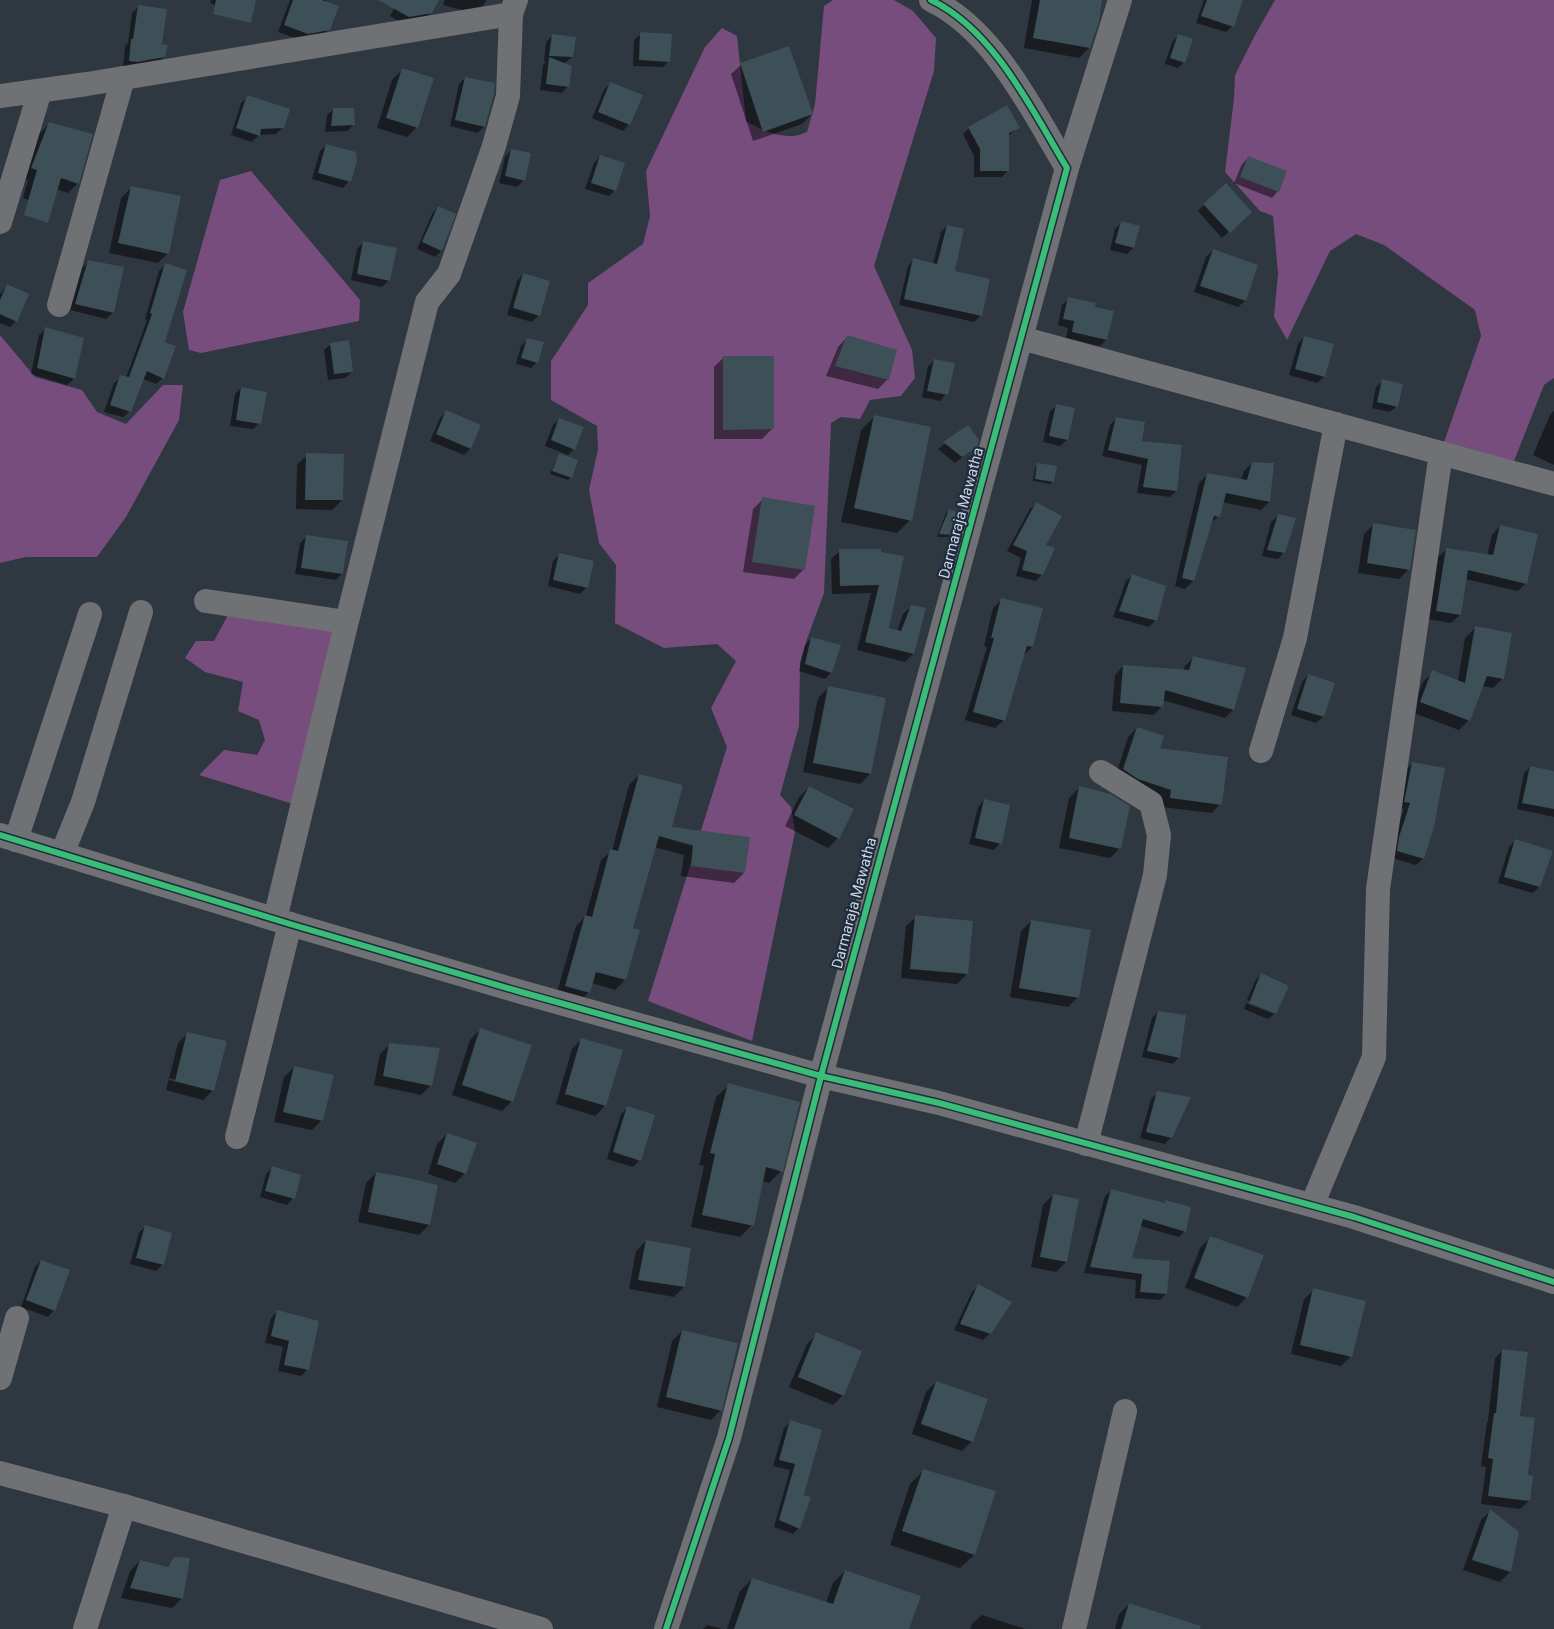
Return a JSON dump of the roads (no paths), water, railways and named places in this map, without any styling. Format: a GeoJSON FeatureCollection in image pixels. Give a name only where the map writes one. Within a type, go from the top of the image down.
{"type":"FeatureCollection","features":[{"type":"Feature","properties":{"kind":"street"},"geometry":{"type":"LineString","coordinates":[[931,0],[943,6],[985,41],[1010,74],[1067,168]]}},
{"type":"Feature","properties":{"kind":"street","name":"Darmaraja Mawatha"},"geometry":{"type":"LineString","coordinates":[[666,1629],[729,1438],[821,1076],[1067,168],[1120,0]]}},
{"type":"Feature","properties":{"kind":"street"},"geometry":{"type":"LineString","coordinates":[[0,96],[123,78],[514,7],[508,96],[476,201],[449,274],[427,302],[346,622],[237,1136]]}},
{"type":"Feature","properties":{"kind":"street"},"geometry":{"type":"LineString","coordinates":[[59,305],[123,78]]}},
{"type":"Feature","properties":{"kind":"street"},"geometry":{"type":"LineString","coordinates":[[0,222],[40,91]]}},
{"type":"Feature","properties":{"kind":"street"},"geometry":{"type":"LineString","coordinates":[[1021,338],[1554,484]]}},
{"type":"Feature","properties":{"kind":"street"},"geometry":{"type":"LineString","coordinates":[[1261,751],[1295,638],[1336,424]]}},
{"type":"Feature","properties":{"kind":"street"},"geometry":{"type":"LineString","coordinates":[[1312,1205],[1374,1057],[1378,889],[1440,453]]}},
{"type":"Feature","properties":{"kind":"street"},"geometry":{"type":"LineString","coordinates":[[206,601],[346,622]]}},
{"type":"Feature","properties":{"kind":"street"},"geometry":{"type":"LineString","coordinates":[[62,854],[83,802],[141,612]]}},
{"type":"Feature","properties":{"kind":"street"},"geometry":{"type":"LineString","coordinates":[[90,614],[8,838],[282,922],[521,992],[821,1076],[939,1103],[1312,1205],[1554,1282]]}},
{"type":"Feature","properties":{"kind":"street"},"geometry":{"type":"LineString","coordinates":[[1086,1144],[1156,875],[1159,835],[1151,803],[1101,772]]}},
{"type":"Feature","properties":{"kind":"street"},"geometry":{"type":"LineString","coordinates":[[0,1378],[17,1318]]}},
{"type":"Feature","properties":{"kind":"street"},"geometry":{"type":"LineString","coordinates":[[1074,1629],[1125,1411]]}},
{"type":"Feature","properties":{"kind":"street"},"geometry":{"type":"LineString","coordinates":[[0,1473],[124,1506],[541,1629]]}},
{"type":"Feature","properties":{"kind":"street"},"geometry":{"type":"LineString","coordinates":[[85,1629],[124,1506]]}}]}
